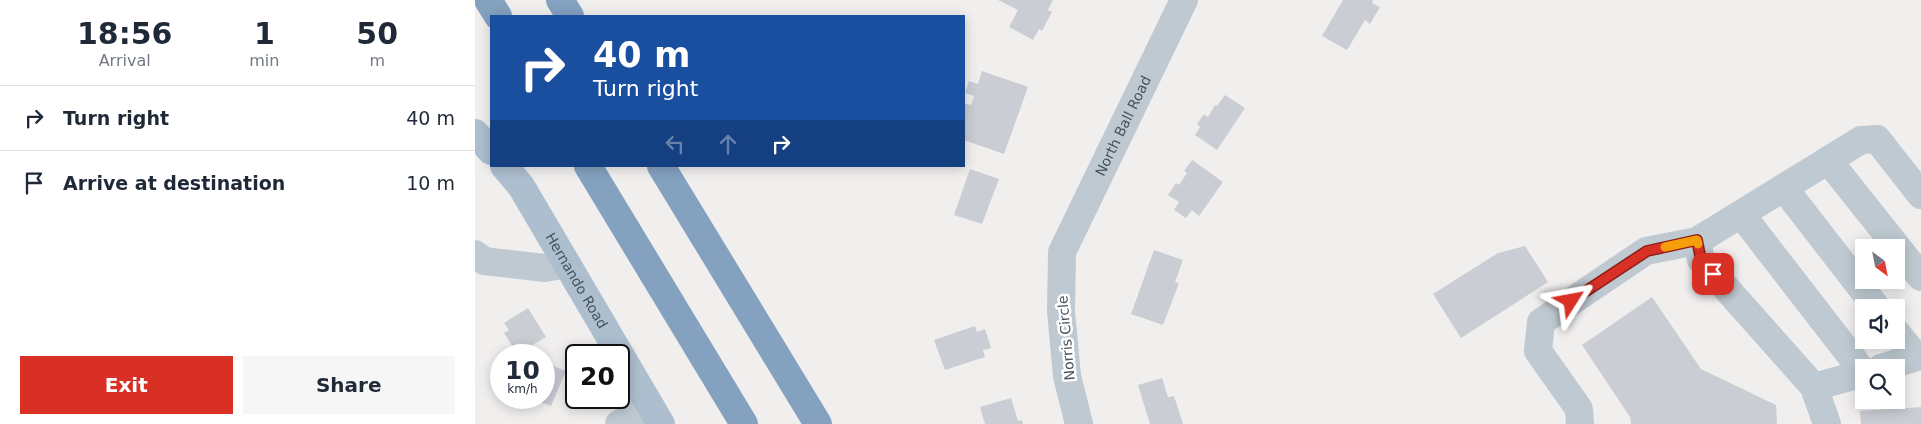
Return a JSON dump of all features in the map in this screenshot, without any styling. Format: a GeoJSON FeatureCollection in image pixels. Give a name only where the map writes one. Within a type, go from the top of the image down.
{"type":"FeatureCollection","features":[{"type":"Feature","properties":{"kind":"highway"},"geometry":{"type":"LineString","coordinates":[[488,0],[496,15]]}},
{"type":"Feature","properties":{"kind":"highway"},"geometry":{"type":"LineString","coordinates":[[560,0],[569,15]]}},
{"type":"Feature","properties":{"kind":"highway"},"geometry":{"type":"LineString","coordinates":[[589,167],[744,424]]}},
{"type":"Feature","properties":{"kind":"highway"},"geometry":{"type":"LineString","coordinates":[[662,167],[818,424]]}},
{"type":"Feature","properties":{"kind":"main road"},"geometry":{"type":"LineString","coordinates":[[475,133],[490,151]]}},
{"type":"Feature","properties":{"kind":"main road","name":"Hernando Road"},"geometry":{"type":"LineString","coordinates":[[505,167],[521,186],[656,415]]}},
{"type":"Feature","properties":{"kind":"street","name":"North Ball Road"},"geometry":{"type":"LineString","coordinates":[[1062,252],[1185,0]]}},
{"type":"Feature","properties":{"kind":"street"},"geometry":{"type":"LineString","coordinates":[[1580,424],[1579,410],[1538,352],[1541,322],[1647,251],[1697,240],[1861,140],[1877,139],[1921,195]]}},
{"type":"Feature","properties":{"kind":"street"},"geometry":{"type":"LineString","coordinates":[[1828,160],[1921,277]]}},
{"type":"Feature","properties":{"kind":"street"},"geometry":{"type":"LineString","coordinates":[[1784,188],[1870,299]]}},
{"type":"Feature","properties":{"kind":"street"},"geometry":{"type":"LineString","coordinates":[[1741,214],[1855,361]]}},
{"type":"Feature","properties":{"kind":"street"},"geometry":{"type":"LineString","coordinates":[[1697,240],[1701,260],[1814,387],[1827,424]]}},
{"type":"Feature","properties":{"kind":"street","name":"Norris Circle"},"geometry":{"type":"LineString","coordinates":[[1062,252],[1061,311],[1067,376],[1079,424]]}},
{"type":"Feature","properties":{"kind":"street"},"geometry":{"type":"LineString","coordinates":[[475,254],[483,261],[545,268],[567,264]]}},
{"type":"Feature","properties":{"kind":"street"},"geometry":{"type":"LineString","coordinates":[[1905,342],[1919,357],[1905,361]]}},
{"type":"Feature","properties":{"kind":"street"},"geometry":{"type":"LineString","coordinates":[[1814,387],[1855,376]]}},
{"type":"Feature","properties":{"kind":"street"},"geometry":{"type":"LineString","coordinates":[[619,424],[656,415]]}},
{"type":"Feature","properties":{"kind":"building"},"geometry":{"type":"Polygon","coordinates":[[[998,0],[1053,0],[1048,10],[1052,12],[1042,31],[1039,29],[1033,40],[1009,27],[1018,10],[998,0]]]}},
{"type":"Feature","properties":{"kind":"building"},"geometry":{"type":"Polygon","coordinates":[[[1343,0],[1373,0],[1372,3],[1380,7],[1370,24],[1365,20],[1347,50],[1322,36],[1343,0]]]}},
{"type":"Feature","properties":{"kind":"building"},"geometry":{"type":"Polygon","coordinates":[[[982,71],[1028,87],[1004,154],[965,140],[965,103],[971,105],[974,96],[965,93],[969,81],[978,84],[982,71]]]}},
{"type":"Feature","properties":{"kind":"building"},"geometry":{"type":"Polygon","coordinates":[[[1225,95],[1245,108],[1217,150],[1195,135],[1200,127],[1197,124],[1204,114],[1208,117],[1215,105],[1217,106],[1225,95]]]}},
{"type":"Feature","properties":{"kind":"building"},"geometry":{"type":"Polygon","coordinates":[[[1192,160],[1223,182],[1199,216],[1192,210],[1186,218],[1174,210],[1179,202],[1168,195],[1176,183],[1179,185],[1187,173],[1184,171],[1192,160]]]}},
{"type":"Feature","properties":{"kind":"building"},"geometry":{"type":"Polygon","coordinates":[[[970,169],[999,179],[982,224],[954,215],[970,169]]]}},
{"type":"Feature","properties":{"kind":"building"},"geometry":{"type":"Polygon","coordinates":[[[1525,246],[1548,282],[1461,338],[1433,294],[1498,253],[1525,246]]]}},
{"type":"Feature","properties":{"kind":"building"},"geometry":{"type":"Polygon","coordinates":[[[1154,250],[1183,260],[1175,282],[1179,283],[1163,325],[1131,314],[1154,250]]]}},
{"type":"Feature","properties":{"kind":"building"},"geometry":{"type":"Polygon","coordinates":[[[1652,297],[1701,369],[1776,405],[1777,424],[1631,424],[1630,417],[1582,345],[1652,297]]]}},
{"type":"Feature","properties":{"kind":"building"},"geometry":{"type":"Polygon","coordinates":[[[528,308],[546,337],[534,344],[511,344],[504,333],[509,330],[504,323],[528,308]]]}},
{"type":"Feature","properties":{"kind":"building"},"geometry":{"type":"Polygon","coordinates":[[[975,326],[977,332],[985,329],[991,348],[983,350],[985,357],[945,370],[934,340],[975,326]]]}},
{"type":"Feature","properties":{"kind":"building"},"geometry":{"type":"Polygon","coordinates":[[[555,366],[565,371],[555,397],[555,366]]]}},
{"type":"Feature","properties":{"kind":"building"},"geometry":{"type":"Polygon","coordinates":[[[1162,378],[1168,397],[1174,396],[1183,424],[1150,424],[1138,385],[1162,378]]]}},
{"type":"Feature","properties":{"kind":"building"},"geometry":{"type":"Polygon","coordinates":[[[1011,398],[1018,421],[1022,420],[1023,424],[985,424],[980,407],[1011,398]]]}},
{"type":"Feature","properties":{"kind":"building"},"geometry":{"type":"Polygon","coordinates":[[[1921,407],[1921,424],[1861,424],[1860,411],[1921,407]]]}},
{"type":"Feature","properties":{"kind":"slow traffic"},"geometry":{"type":"LineString","coordinates":[[1665,247],[1697,240],[1698,244]]}},
{"type":"Feature","properties":{"kind":"route"},"geometry":{"type":"LineString","coordinates":[[1571,301],[1647,251],[1697,240],[1701,260],[1713,274]]}}]}
